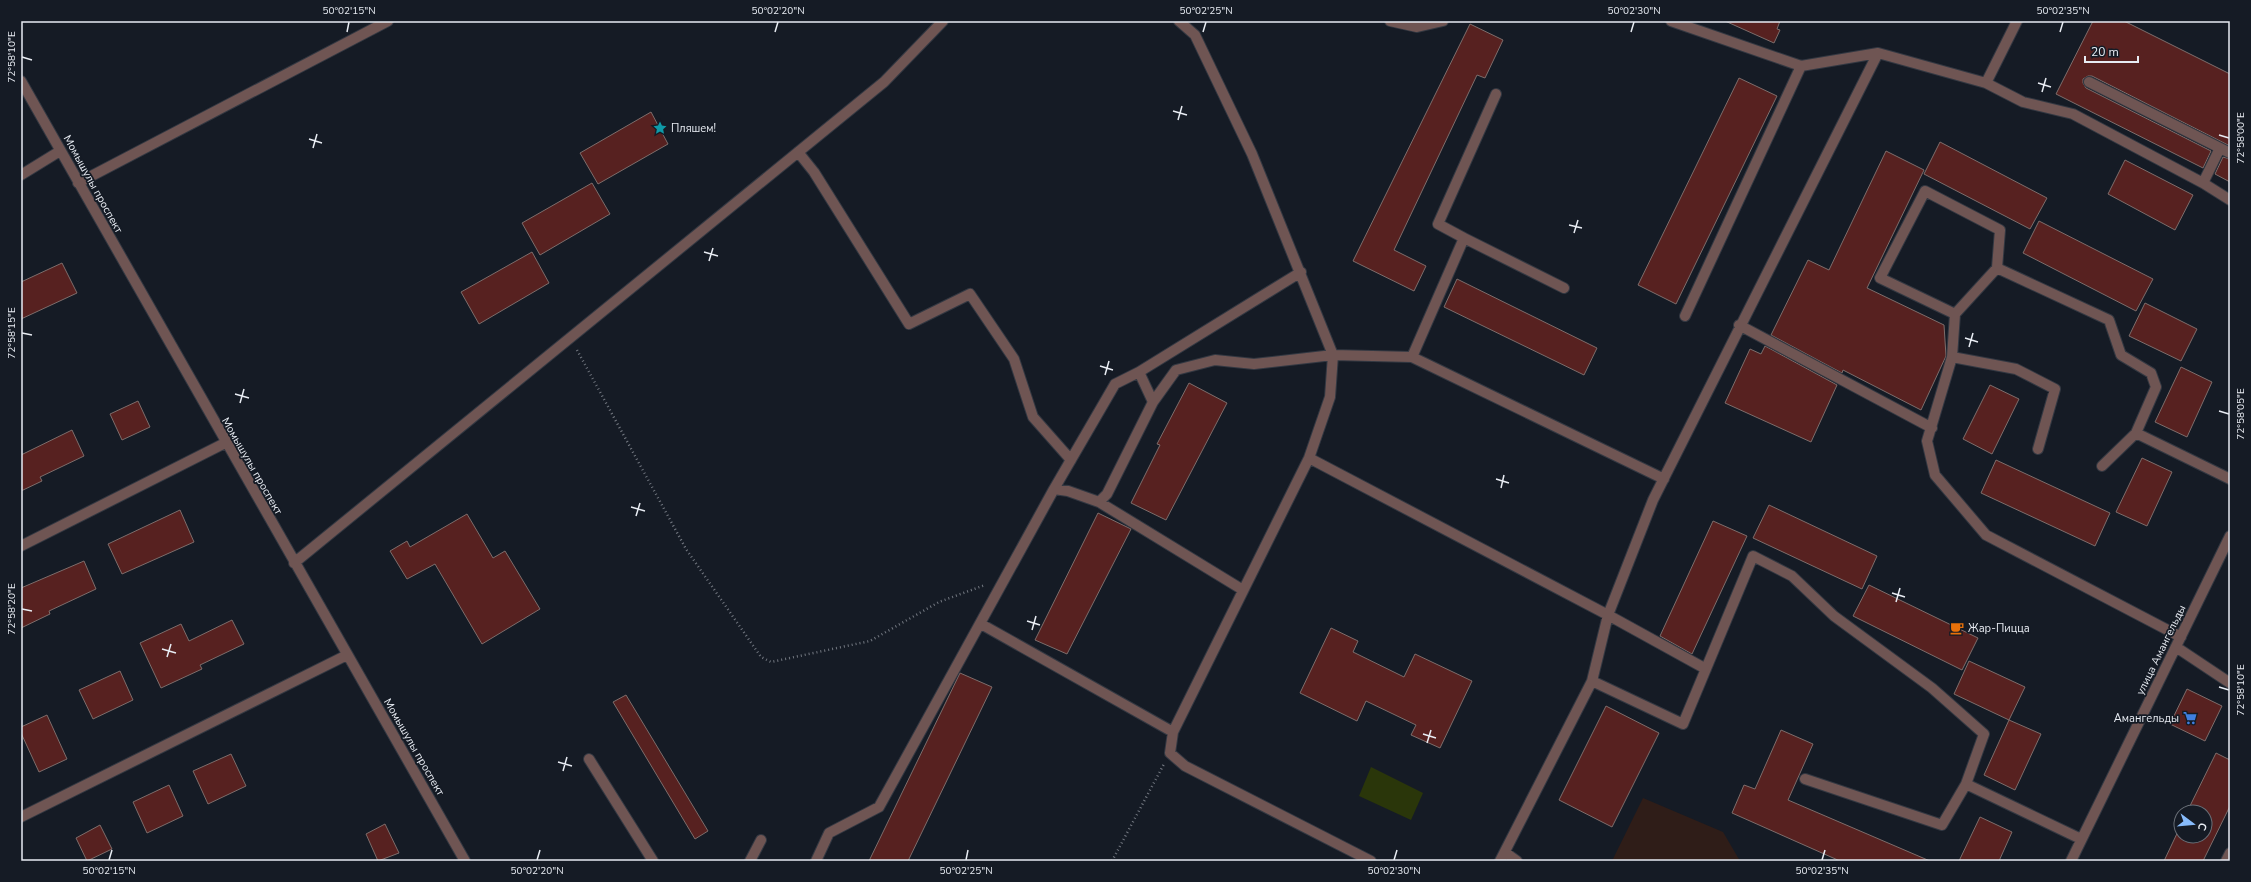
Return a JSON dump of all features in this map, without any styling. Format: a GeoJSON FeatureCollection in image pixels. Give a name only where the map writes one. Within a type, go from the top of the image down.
{"type":"FeatureCollection","features":[{"type":"Feature","properties":{"kind":"street"},"geometry":{"type":"LineString","coordinates":[[78,183],[388,21]]}},
{"type":"Feature","properties":{"kind":"street"},"geometry":{"type":"LineString","coordinates":[[294,563],[884,82],[943,21]]}},
{"type":"Feature","properties":{"kind":"street"},"geometry":{"type":"LineString","coordinates":[[1178,21],[1194,35],[1252,154],[1333,354],[1330,397],[1308,458],[1173,732],[1170,754],[1185,766],[1371,861]]}},
{"type":"Feature","properties":{"kind":"street"},"geometry":{"type":"LineString","coordinates":[[1390,21],[1417,27],[1443,21]]}},
{"type":"Feature","properties":{"kind":"street"},"geometry":{"type":"LineString","coordinates":[[1671,21],[1801,66],[1878,53],[1986,83],[2023,102],[2073,114],[2202,183],[2230,200]]}},
{"type":"Feature","properties":{"kind":"street"},"geometry":{"type":"LineString","coordinates":[[1986,83],[2017,21]]}},
{"type":"Feature","properties":{"kind":"street"},"geometry":{"type":"LineString","coordinates":[[1517,861],[1503,857],[1592,681],[1608,615],[1653,500],[1878,53]]}},
{"type":"Feature","properties":{"kind":"street"},"geometry":{"type":"LineString","coordinates":[[1685,316],[1801,66]]}},
{"type":"Feature","properties":{"kind":"street","name":"Момышулы проспект"},"geometry":{"type":"LineString","coordinates":[[21,81],[225,443],[465,861]]}},
{"type":"Feature","properties":{"kind":"street"},"geometry":{"type":"LineString","coordinates":[[2089,82],[2230,153]]}},
{"type":"Feature","properties":{"kind":"street"},"geometry":{"type":"LineString","coordinates":[[1496,94],[1438,224],[1564,288]]}},
{"type":"Feature","properties":{"kind":"street"},"geometry":{"type":"LineString","coordinates":[[2202,183],[2220,148]]}},
{"type":"Feature","properties":{"kind":"street"},"geometry":{"type":"LineString","coordinates":[[21,175],[60,151]]}},
{"type":"Feature","properties":{"kind":"street"},"geometry":{"type":"LineString","coordinates":[[798,152],[814,172],[909,324],[970,294],[1014,359],[1033,417],[1071,460]]}},
{"type":"Feature","properties":{"kind":"street"},"geometry":{"type":"LineString","coordinates":[[1956,314],[1880,278],[1925,191],[2000,230],[1996,268],[1956,314],[1952,357],[1927,441],[1935,475],[1986,535],[2181,637]]}},
{"type":"Feature","properties":{"kind":"street"},"geometry":{"type":"LineString","coordinates":[[1412,357],[1464,238]]}},
{"type":"Feature","properties":{"kind":"street"},"geometry":{"type":"LineString","coordinates":[[1996,268],[2109,320],[2121,355],[2151,374],[2156,387],[2136,433],[2102,466]]}},
{"type":"Feature","properties":{"kind":"street"},"geometry":{"type":"LineString","coordinates":[[816,861],[829,833],[879,807],[1007,577],[1054,489],[1115,384],[1139,372],[1301,272]]}},
{"type":"Feature","properties":{"kind":"street"},"geometry":{"type":"LineString","coordinates":[[1740,325],[1932,428]]}},
{"type":"Feature","properties":{"kind":"street"},"geometry":{"type":"LineString","coordinates":[[1099,502],[1107,494],[1153,402],[1176,370],[1215,360],[1254,364],[1333,354],[1412,357],[1664,479]]}},
{"type":"Feature","properties":{"kind":"street"},"geometry":{"type":"LineString","coordinates":[[1952,357],[2016,369],[2054,389],[2038,449]]}},
{"type":"Feature","properties":{"kind":"street"},"geometry":{"type":"LineString","coordinates":[[1139,372],[1153,402]]}},
{"type":"Feature","properties":{"kind":"street"},"geometry":{"type":"LineString","coordinates":[[2136,433],[2230,479]]}},
{"type":"Feature","properties":{"kind":"street"},"geometry":{"type":"LineString","coordinates":[[21,546],[225,443]]}},
{"type":"Feature","properties":{"kind":"street"},"geometry":{"type":"LineString","coordinates":[[1308,458],[1608,615],[1706,669]]}},
{"type":"Feature","properties":{"kind":"street"},"geometry":{"type":"LineString","coordinates":[[1054,489],[1068,491],[1099,502],[1243,590]]}},
{"type":"Feature","properties":{"kind":"street","name":"улица Амангельды"},"geometry":{"type":"LineString","coordinates":[[2071,861],[2230,536]]}},
{"type":"Feature","properties":{"kind":"street"},"geometry":{"type":"LineString","coordinates":[[1592,681],[1683,724],[1753,556],[1792,576],[1834,616],[1932,688],[1984,734],[1966,784],[1942,825],[1805,779]]}},
{"type":"Feature","properties":{"kind":"street"},"geometry":{"type":"LineString","coordinates":[[981,624],[1173,732]]}},
{"type":"Feature","properties":{"kind":"street"},"geometry":{"type":"LineString","coordinates":[[2176,647],[2230,683]]}},
{"type":"Feature","properties":{"kind":"street"},"geometry":{"type":"LineString","coordinates":[[21,817],[347,654]]}},
{"type":"Feature","properties":{"kind":"street"},"geometry":{"type":"LineString","coordinates":[[588,759],[653,861]]}},
{"type":"Feature","properties":{"kind":"street"},"geometry":{"type":"LineString","coordinates":[[1966,784],[2082,839]]}},
{"type":"Feature","properties":{"kind":"street"},"geometry":{"type":"LineString","coordinates":[[750,861],[761,840]]}},
{"type":"Feature","properties":{"kind":"street"},"geometry":{"type":"LineString","coordinates":[[2226,861],[2230,853]]}},
{"type":"Feature","properties":{"kind":"path"},"geometry":{"type":"LineString","coordinates":[[570,338],[686,549],[761,657],[771,662],[870,641],[939,602],[1007,577]]}},
{"type":"Feature","properties":{"kind":"path"},"geometry":{"type":"LineString","coordinates":[[1112,861],[1170,754]]}},
{"type":"Feature","properties":{"kind":"shaded area"},"geometry":{"type":"Polygon","coordinates":[[[1643,798],[1723,832],[1740,861],[1612,861],[1643,798]]]}},
{"type":"Feature","properties":{"kind":"green space"},"geometry":{"type":"Polygon","coordinates":[[[1371,767],[1423,793],[1411,820],[1359,796],[1371,767]]]}},
{"type":"Feature","properties":{"kind":"building"},"geometry":{"type":"Polygon","coordinates":[[[1725,21],[1780,21],[1777,29],[1780,30],[1774,43],[1725,21]]]}},
{"type":"Feature","properties":{"kind":"building"},"geometry":{"type":"Polygon","coordinates":[[[2093,21],[2124,21],[2230,74],[2230,146],[2092,76],[2088,76],[2083,79],[2083,83],[2086,88],[2211,151],[2203,168],[2056,94],[2093,21]]]}},
{"type":"Feature","properties":{"kind":"building"},"geometry":{"type":"Polygon","coordinates":[[[1470,24],[1503,40],[1485,78],[1477,75],[1394,250],[1426,266],[1414,291],[1353,261],[1470,24]]]}},
{"type":"Feature","properties":{"kind":"building"},"geometry":{"type":"Polygon","coordinates":[[[1739,78],[1777,96],[1676,304],[1638,285],[1739,78]]]}},
{"type":"Feature","properties":{"kind":"building"},"geometry":{"type":"Polygon","coordinates":[[[651,112],[668,144],[598,184],[580,153],[651,112]]]}},
{"type":"Feature","properties":{"kind":"building"},"geometry":{"type":"Polygon","coordinates":[[[1940,142],[2047,198],[2030,229],[1924,174],[1940,142]]]}},
{"type":"Feature","properties":{"kind":"building"},"geometry":{"type":"Polygon","coordinates":[[[1886,151],[1924,170],[1867,288],[1944,325],[1946,356],[1921,410],[1843,370],[1842,373],[1771,335],[1808,260],[1829,270],[1886,151]]]}},
{"type":"Feature","properties":{"kind":"building"},"geometry":{"type":"Polygon","coordinates":[[[2223,157],[2230,159],[2230,182],[2215,174],[2223,157]]]}},
{"type":"Feature","properties":{"kind":"building"},"geometry":{"type":"Polygon","coordinates":[[[2125,160],[2193,195],[2175,230],[2108,194],[2125,160]]]}},
{"type":"Feature","properties":{"kind":"building"},"geometry":{"type":"Polygon","coordinates":[[[592,183],[610,214],[540,255],[522,223],[592,183]]]}},
{"type":"Feature","properties":{"kind":"building"},"geometry":{"type":"Polygon","coordinates":[[[2039,221],[2153,279],[2136,311],[2023,253],[2039,221]]]}},
{"type":"Feature","properties":{"kind":"building"},"geometry":{"type":"Polygon","coordinates":[[[532,252],[549,283],[479,324],[461,292],[532,252]]]}},
{"type":"Feature","properties":{"kind":"building"},"geometry":{"type":"Polygon","coordinates":[[[62,263],[77,293],[21,319],[21,282],[62,263]]]}},
{"type":"Feature","properties":{"kind":"building"},"geometry":{"type":"Polygon","coordinates":[[[1457,279],[1597,348],[1584,375],[1444,307],[1457,279]]]}},
{"type":"Feature","properties":{"kind":"building"},"geometry":{"type":"Polygon","coordinates":[[[2145,303],[2197,329],[2181,361],[2129,336],[2145,303]]]}},
{"type":"Feature","properties":{"kind":"building"},"geometry":{"type":"Polygon","coordinates":[[[1765,346],[1837,385],[1811,442],[1725,403],[1750,349],[1761,354],[1765,346]]]}},
{"type":"Feature","properties":{"kind":"building"},"geometry":{"type":"Polygon","coordinates":[[[2181,367],[2212,382],[2187,437],[2155,422],[2181,367]]]}},
{"type":"Feature","properties":{"kind":"building"},"geometry":{"type":"Polygon","coordinates":[[[1189,383],[1227,403],[1166,520],[1131,503],[1160,445],[1157,444],[1189,383]]]}},
{"type":"Feature","properties":{"kind":"building"},"geometry":{"type":"Polygon","coordinates":[[[1990,385],[2019,399],[1992,454],[1963,439],[1990,385]]]}},
{"type":"Feature","properties":{"kind":"building"},"geometry":{"type":"Polygon","coordinates":[[[138,401],[150,427],[122,440],[110,414],[138,401]]]}},
{"type":"Feature","properties":{"kind":"building"},"geometry":{"type":"Polygon","coordinates":[[[72,430],[84,456],[40,477],[42,481],[21,491],[21,455],[72,430]]]}},
{"type":"Feature","properties":{"kind":"building"},"geometry":{"type":"Polygon","coordinates":[[[2142,458],[2172,472],[2147,526],[2116,512],[2142,458]]]}},
{"type":"Feature","properties":{"kind":"building"},"geometry":{"type":"Polygon","coordinates":[[[1996,460],[2110,513],[2095,546],[1981,493],[1996,460]]]}},
{"type":"Feature","properties":{"kind":"building"},"geometry":{"type":"Polygon","coordinates":[[[1769,505],[1877,556],[1862,589],[1753,538],[1769,505]]]}},
{"type":"Feature","properties":{"kind":"building"},"geometry":{"type":"Polygon","coordinates":[[[180,510],[194,542],[122,574],[108,544],[180,510]]]}},
{"type":"Feature","properties":{"kind":"building"},"geometry":{"type":"Polygon","coordinates":[[[1098,513],[1131,529],[1067,654],[1035,640],[1098,513]]]}},
{"type":"Feature","properties":{"kind":"building"},"geometry":{"type":"Polygon","coordinates":[[[467,514],[493,558],[505,551],[540,609],[482,644],[435,564],[407,579],[390,551],[407,541],[410,547],[467,514]]]}},
{"type":"Feature","properties":{"kind":"building"},"geometry":{"type":"Polygon","coordinates":[[[1713,521],[1747,536],[1692,654],[1660,636],[1713,521]]]}},
{"type":"Feature","properties":{"kind":"building"},"geometry":{"type":"Polygon","coordinates":[[[84,561],[96,589],[49,611],[50,614],[21,628],[21,588],[84,561]]]}},
{"type":"Feature","properties":{"kind":"building"},"geometry":{"type":"Polygon","coordinates":[[[1869,585],[1978,638],[1962,670],[1853,616],[1869,585]]]}},
{"type":"Feature","properties":{"kind":"building"},"geometry":{"type":"Polygon","coordinates":[[[232,620],[244,644],[200,665],[202,669],[161,688],[140,643],[181,624],[189,641],[232,620]]]}},
{"type":"Feature","properties":{"kind":"building"},"geometry":{"type":"Polygon","coordinates":[[[1331,628],[1358,641],[1353,652],[1404,677],[1415,654],[1472,681],[1440,748],[1411,735],[1416,725],[1366,701],[1357,721],[1300,693],[1331,628]]]}},
{"type":"Feature","properties":{"kind":"building"},"geometry":{"type":"Polygon","coordinates":[[[1969,661],[2025,687],[2009,720],[1954,694],[1969,661]]]}},
{"type":"Feature","properties":{"kind":"building"},"geometry":{"type":"Polygon","coordinates":[[[120,671],[133,700],[93,719],[79,690],[120,671]]]}},
{"type":"Feature","properties":{"kind":"building"},"geometry":{"type":"Polygon","coordinates":[[[960,673],[992,687],[908,861],[869,861],[960,673]]]}},
{"type":"Feature","properties":{"kind":"building"},"geometry":{"type":"Polygon","coordinates":[[[2187,689],[2222,706],[2205,741],[2170,724],[2187,689]]]}},
{"type":"Feature","properties":{"kind":"building"},"geometry":{"type":"Polygon","coordinates":[[[626,695],[708,831],[695,839],[613,702],[626,695]]]}},
{"type":"Feature","properties":{"kind":"building"},"geometry":{"type":"Polygon","coordinates":[[[1606,706],[1659,733],[1612,827],[1559,800],[1606,706]]]}},
{"type":"Feature","properties":{"kind":"building"},"geometry":{"type":"Polygon","coordinates":[[[47,715],[67,759],[39,772],[21,733],[21,727],[47,715]]]}},
{"type":"Feature","properties":{"kind":"building"},"geometry":{"type":"Polygon","coordinates":[[[2009,720],[2041,734],[2015,790],[1984,775],[2009,720]]]}},
{"type":"Feature","properties":{"kind":"building"},"geometry":{"type":"Polygon","coordinates":[[[1781,730],[1813,744],[1788,800],[1930,861],[1840,861],[1732,813],[1744,785],[1755,789],[1781,730]]]}},
{"type":"Feature","properties":{"kind":"building"},"geometry":{"type":"Polygon","coordinates":[[[2216,753],[2230,760],[2230,806],[2213,841],[2213,804],[2191,804],[2216,753]]]}},
{"type":"Feature","properties":{"kind":"building"},"geometry":{"type":"Polygon","coordinates":[[[231,754],[246,786],[208,804],[193,771],[231,754]]]}},
{"type":"Feature","properties":{"kind":"building"},"geometry":{"type":"Polygon","coordinates":[[[169,785],[183,816],[147,833],[133,802],[169,785]]]}},
{"type":"Feature","properties":{"kind":"building"},"geometry":{"type":"Polygon","coordinates":[[[1980,817],[2012,832],[1999,861],[1959,861],[1980,817]]]}},
{"type":"Feature","properties":{"kind":"building"},"geometry":{"type":"Polygon","coordinates":[[[385,824],[399,853],[378,861],[366,834],[385,824]]]}},
{"type":"Feature","properties":{"kind":"building"},"geometry":{"type":"Polygon","coordinates":[[[100,825],[112,849],[87,861],[76,838],[100,825]]]}},
{"type":"Feature","properties":{"kind":"building"},"geometry":{"type":"Polygon","coordinates":[[[2173,842],[2173,844],[2211,844],[2203,861],[2164,861],[2173,842]]]}},
{"type":"Feature","properties":{"kind":"place","name":"Пляшем!"},"geometry":{"type":"Point","coordinates":[660,128]}},
{"type":"Feature","properties":{"kind":"place","name":"Жар-Пицца"},"geometry":{"type":"Point","coordinates":[1957,628]}},
{"type":"Feature","properties":{"kind":"place","name":"Амангельды"},"geometry":{"type":"Point","coordinates":[2190,718]}}]}
